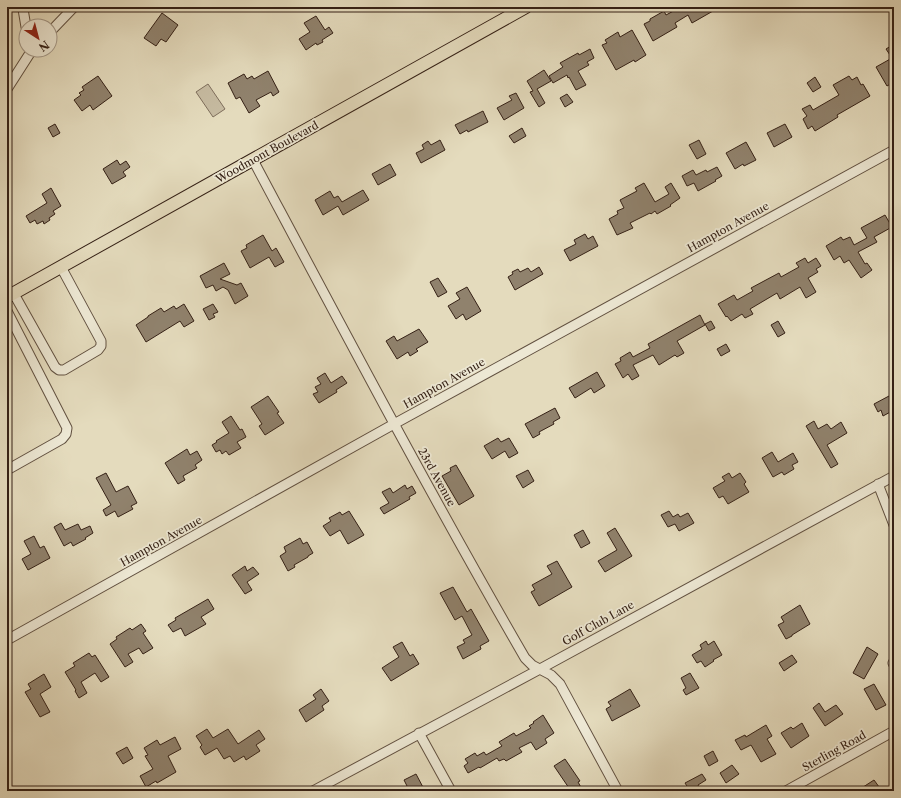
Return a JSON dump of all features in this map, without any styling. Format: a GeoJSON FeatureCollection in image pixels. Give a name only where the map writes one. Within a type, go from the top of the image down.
{"type":"FeatureCollection","features":[{"type":"Feature","properties":{"kind":"main road","name":"Woodmont Boulevard"},"geometry":{"type":"LineString","coordinates":[[10,296],[526,7]]}},
{"type":"Feature","properties":{"kind":"street"},"geometry":{"type":"LineString","coordinates":[[22,7],[24,18]]}},
{"type":"Feature","properties":{"kind":"street"},"geometry":{"type":"LineString","coordinates":[[58,24],[74,7]]}},
{"type":"Feature","properties":{"kind":"street"},"geometry":{"type":"LineString","coordinates":[[7,89],[27,58]]}},
{"type":"Feature","properties":{"kind":"street","name":"Hampton Avenue"},"geometry":{"type":"LineString","coordinates":[[7,640],[394,424],[894,150]]}},
{"type":"Feature","properties":{"kind":"street","name":"23rd Avenue"},"geometry":{"type":"LineString","coordinates":[[253,160],[394,424],[524,658],[532,665],[551,675],[560,684],[618,791]]}},
{"type":"Feature","properties":{"kind":"street"},"geometry":{"type":"LineString","coordinates":[[10,296],[55,367],[59,370],[64,370],[98,350],[101,346],[101,341],[60,268]]}},
{"type":"Feature","properties":{"kind":"street"},"geometry":{"type":"LineString","coordinates":[[7,311],[66,428],[66,434],[62,439],[7,470]]}},
{"type":"Feature","properties":{"kind":"street","name":"Golf Club Lane"},"geometry":{"type":"LineString","coordinates":[[313,791],[894,476]]}},
{"type":"Feature","properties":{"kind":"street"},"geometry":{"type":"LineString","coordinates":[[878,484],[894,525]]}},
{"type":"Feature","properties":{"kind":"street","name":"Sterling Road"},"geometry":{"type":"LineString","coordinates":[[786,791],[894,731]]}},
{"type":"Feature","properties":{"kind":"street"},"geometry":{"type":"LineString","coordinates":[[419,733],[451,791]]}},
{"type":"Feature","properties":{"kind":"shaded area"},"geometry":{"type":"Polygon","coordinates":[[[208,84],[225,109],[213,117],[196,92],[208,84]]]}},
{"type":"Feature","properties":{"kind":"building"},"geometry":{"type":"Polygon","coordinates":[[[681,7],[720,7],[692,23],[688,15],[675,23],[677,27],[653,41],[644,24],[664,11],[666,15],[681,7]]]}},
{"type":"Feature","properties":{"kind":"building"},"geometry":{"type":"Polygon","coordinates":[[[162,13],[178,25],[166,42],[161,39],[156,46],[144,38],[162,13]]]}},
{"type":"Feature","properties":{"kind":"building"},"geometry":{"type":"Polygon","coordinates":[[[316,16],[325,30],[329,27],[333,33],[322,40],[323,42],[317,45],[316,43],[306,50],[299,39],[310,32],[304,23],[316,16]]]}},
{"type":"Feature","properties":{"kind":"building"},"geometry":{"type":"Polygon","coordinates":[[[632,30],[646,55],[635,62],[634,60],[616,70],[602,45],[607,43],[605,40],[618,32],[620,37],[632,30]]]}},
{"type":"Feature","properties":{"kind":"building"},"geometry":{"type":"Polygon","coordinates":[[[894,44],[894,82],[887,86],[876,67],[892,58],[886,49],[894,44]]]}},
{"type":"Feature","properties":{"kind":"building"},"geometry":{"type":"Polygon","coordinates":[[[590,49],[594,58],[587,62],[589,65],[578,71],[586,85],[576,90],[567,75],[553,83],[549,76],[563,67],[560,63],[578,53],[579,55],[590,49]]]}},
{"type":"Feature","properties":{"kind":"building"},"geometry":{"type":"Polygon","coordinates":[[[544,70],[551,81],[537,89],[545,103],[539,107],[530,92],[533,91],[527,81],[544,70]]]}},
{"type":"Feature","properties":{"kind":"building"},"geometry":{"type":"Polygon","coordinates":[[[268,71],[279,92],[273,96],[271,92],[256,100],[260,106],[249,113],[240,97],[236,99],[228,83],[244,74],[247,79],[252,76],[254,79],[268,71]]]}},
{"type":"Feature","properties":{"kind":"building"},"geometry":{"type":"Polygon","coordinates":[[[98,76],[112,96],[93,110],[90,105],[82,111],[74,100],[81,95],[79,93],[84,90],[82,87],[98,76]]]}},
{"type":"Feature","properties":{"kind":"building"},"geometry":{"type":"Polygon","coordinates":[[[849,76],[852,80],[857,77],[861,85],[863,84],[870,96],[837,115],[838,117],[815,131],[812,126],[808,129],[803,119],[807,116],[802,109],[810,105],[813,110],[839,95],[833,85],[849,76]]]}},
{"type":"Feature","properties":{"kind":"building"},"geometry":{"type":"Polygon","coordinates":[[[815,77],[821,87],[813,92],[807,83],[815,77]]]}},
{"type":"Feature","properties":{"kind":"building"},"geometry":{"type":"Polygon","coordinates":[[[516,93],[524,108],[504,120],[497,108],[512,100],[509,96],[516,93]]]}},
{"type":"Feature","properties":{"kind":"building"},"geometry":{"type":"Polygon","coordinates":[[[567,94],[573,102],[565,107],[560,98],[567,94]]]}},
{"type":"Feature","properties":{"kind":"building"},"geometry":{"type":"Polygon","coordinates":[[[483,111],[488,122],[468,132],[467,130],[460,134],[455,125],[483,111]]]}},
{"type":"Feature","properties":{"kind":"building"},"geometry":{"type":"Polygon","coordinates":[[[55,124],[60,133],[53,137],[48,128],[55,124]]]}},
{"type":"Feature","properties":{"kind":"building"},"geometry":{"type":"Polygon","coordinates":[[[785,124],[792,137],[774,147],[767,133],[785,124]]]}},
{"type":"Feature","properties":{"kind":"building"},"geometry":{"type":"Polygon","coordinates":[[[522,128],[526,136],[514,143],[509,136],[522,128]]]}},
{"type":"Feature","properties":{"kind":"building"},"geometry":{"type":"Polygon","coordinates":[[[440,140],[445,150],[421,163],[416,153],[424,149],[422,145],[428,141],[431,145],[440,140]]]}},
{"type":"Feature","properties":{"kind":"building"},"geometry":{"type":"Polygon","coordinates":[[[699,140],[706,154],[697,159],[689,145],[699,140]]]}},
{"type":"Feature","properties":{"kind":"building"},"geometry":{"type":"Polygon","coordinates":[[[746,142],[756,160],[744,166],[743,164],[735,169],[726,153],[746,142]]]}},
{"type":"Feature","properties":{"kind":"building"},"geometry":{"type":"Polygon","coordinates":[[[117,160],[120,165],[126,161],[130,167],[123,172],[126,176],[112,184],[103,169],[117,160]]]}},
{"type":"Feature","properties":{"kind":"building"},"geometry":{"type":"Polygon","coordinates":[[[390,164],[396,175],[378,185],[372,174],[390,164]]]}},
{"type":"Feature","properties":{"kind":"building"},"geometry":{"type":"Polygon","coordinates":[[[717,167],[722,176],[698,191],[694,183],[687,186],[682,176],[693,170],[696,175],[717,167]]]}},
{"type":"Feature","properties":{"kind":"building"},"geometry":{"type":"Polygon","coordinates":[[[644,183],[655,202],[669,194],[665,187],[671,183],[680,198],[670,205],[671,206],[657,214],[655,211],[630,223],[633,228],[617,235],[609,219],[618,214],[617,211],[624,208],[620,200],[637,191],[635,188],[644,183]]]}},
{"type":"Feature","properties":{"kind":"building"},"geometry":{"type":"Polygon","coordinates":[[[51,188],[61,206],[53,211],[55,214],[44,224],[43,221],[37,224],[35,220],[30,223],[26,216],[47,203],[42,194],[51,188]]]}},
{"type":"Feature","properties":{"kind":"building"},"geometry":{"type":"Polygon","coordinates":[[[363,190],[369,200],[343,215],[338,206],[323,215],[315,200],[330,191],[334,198],[338,196],[342,202],[363,190]]]}},
{"type":"Feature","properties":{"kind":"building"},"geometry":{"type":"Polygon","coordinates":[[[885,215],[892,227],[874,237],[877,242],[858,252],[865,264],[867,263],[872,270],[861,278],[849,260],[844,263],[840,256],[834,260],[826,246],[841,237],[843,240],[850,237],[854,245],[867,238],[861,228],[885,215]]]}},
{"type":"Feature","properties":{"kind":"building"},"geometry":{"type":"Polygon","coordinates":[[[585,234],[588,239],[593,236],[598,246],[570,261],[564,250],[576,244],[574,240],[585,234]]]}},
{"type":"Feature","properties":{"kind":"building"},"geometry":{"type":"Polygon","coordinates":[[[263,235],[272,251],[276,248],[284,262],[275,267],[269,257],[250,268],[241,251],[247,248],[246,245],[263,235]]]}},
{"type":"Feature","properties":{"kind":"building"},"geometry":{"type":"Polygon","coordinates":[[[805,258],[808,263],[816,258],[821,266],[816,269],[818,272],[808,278],[816,292],[806,298],[800,287],[780,299],[777,293],[750,309],[753,314],[745,318],[742,314],[731,321],[727,316],[726,317],[718,304],[734,295],[737,300],[753,291],[751,288],[779,273],[781,277],[799,267],[796,263],[805,258]]]}},
{"type":"Feature","properties":{"kind":"building"},"geometry":{"type":"Polygon","coordinates":[[[224,263],[230,274],[220,279],[237,285],[241,283],[248,296],[235,304],[228,290],[223,287],[216,291],[213,285],[206,288],[200,276],[224,263]]]}},
{"type":"Feature","properties":{"kind":"building"},"geometry":{"type":"Polygon","coordinates":[[[539,267],[543,274],[515,290],[508,277],[513,274],[512,272],[518,269],[520,272],[528,268],[531,272],[539,267]]]}},
{"type":"Feature","properties":{"kind":"building"},"geometry":{"type":"Polygon","coordinates":[[[438,278],[447,292],[438,297],[430,282],[438,278]]]}},
{"type":"Feature","properties":{"kind":"building"},"geometry":{"type":"Polygon","coordinates":[[[467,287],[481,311],[466,320],[463,314],[456,319],[448,306],[460,299],[456,293],[467,287]]]}},
{"type":"Feature","properties":{"kind":"building"},"geometry":{"type":"Polygon","coordinates":[[[184,304],[194,321],[184,327],[180,321],[146,342],[136,325],[161,308],[164,312],[174,306],[176,309],[184,304]]]}},
{"type":"Feature","properties":{"kind":"building"},"geometry":{"type":"Polygon","coordinates":[[[213,304],[218,312],[213,314],[215,317],[209,320],[203,309],[213,304]]]}},
{"type":"Feature","properties":{"kind":"building"},"geometry":{"type":"Polygon","coordinates":[[[700,315],[705,325],[677,341],[684,353],[677,357],[675,355],[659,365],[653,355],[633,365],[639,376],[632,380],[628,374],[623,378],[615,364],[621,361],[620,358],[630,352],[633,357],[650,348],[648,344],[700,315]]]}},
{"type":"Feature","properties":{"kind":"building"},"geometry":{"type":"Polygon","coordinates":[[[711,321],[715,328],[709,331],[705,324],[711,321]]]}},
{"type":"Feature","properties":{"kind":"building"},"geometry":{"type":"Polygon","coordinates":[[[778,321],[785,333],[778,337],[771,325],[778,321]]]}},
{"type":"Feature","properties":{"kind":"building"},"geometry":{"type":"Polygon","coordinates":[[[419,329],[428,342],[416,349],[418,351],[410,356],[408,352],[397,359],[386,341],[394,336],[397,341],[419,329]]]}},
{"type":"Feature","properties":{"kind":"building"},"geometry":{"type":"Polygon","coordinates":[[[726,344],[730,351],[721,356],[717,349],[726,344]]]}},
{"type":"Feature","properties":{"kind":"building"},"geometry":{"type":"Polygon","coordinates":[[[597,372],[605,386],[594,393],[591,388],[575,398],[569,388],[597,372]]]}},
{"type":"Feature","properties":{"kind":"building"},"geometry":{"type":"Polygon","coordinates":[[[325,373],[331,383],[342,376],[347,383],[336,390],[337,392],[319,403],[313,394],[318,392],[315,387],[321,384],[317,378],[325,373]]]}},
{"type":"Feature","properties":{"kind":"building"},"geometry":{"type":"Polygon","coordinates":[[[268,396],[279,412],[277,413],[284,423],[265,435],[259,426],[262,424],[251,407],[268,396]]]}},
{"type":"Feature","properties":{"kind":"building"},"geometry":{"type":"Polygon","coordinates":[[[889,396],[891,399],[894,398],[894,410],[883,416],[881,410],[878,412],[874,404],[889,396]]]}},
{"type":"Feature","properties":{"kind":"building"},"geometry":{"type":"Polygon","coordinates":[[[555,408],[560,418],[553,422],[554,424],[539,432],[540,434],[533,438],[525,424],[555,408]]]}},
{"type":"Feature","properties":{"kind":"building"},"geometry":{"type":"Polygon","coordinates":[[[231,416],[240,430],[242,429],[246,437],[237,442],[241,448],[229,455],[226,451],[222,454],[220,450],[216,452],[212,445],[229,433],[222,422],[231,416]]]}},
{"type":"Feature","properties":{"kind":"building"},"geometry":{"type":"Polygon","coordinates":[[[814,421],[818,429],[827,424],[831,429],[841,422],[847,433],[827,445],[838,464],[831,468],[806,426],[814,421]]]}},
{"type":"Feature","properties":{"kind":"building"},"geometry":{"type":"Polygon","coordinates":[[[498,438],[501,442],[509,438],[518,453],[509,458],[505,451],[492,459],[484,446],[498,438]]]}},
{"type":"Feature","properties":{"kind":"building"},"geometry":{"type":"Polygon","coordinates":[[[187,449],[190,455],[197,451],[202,460],[195,465],[197,468],[183,476],[185,480],[178,484],[165,463],[187,449]]]}},
{"type":"Feature","properties":{"kind":"building"},"geometry":{"type":"Polygon","coordinates":[[[772,452],[778,462],[793,453],[798,462],[792,465],[794,469],[784,475],[782,472],[773,477],[762,458],[772,452]]]}},
{"type":"Feature","properties":{"kind":"building"},"geometry":{"type":"Polygon","coordinates":[[[456,465],[474,496],[459,505],[442,476],[451,471],[450,468],[456,465]]]}},
{"type":"Feature","properties":{"kind":"building"},"geometry":{"type":"Polygon","coordinates":[[[528,470],[534,481],[523,488],[516,476],[528,470]]]}},
{"type":"Feature","properties":{"kind":"building"},"geometry":{"type":"Polygon","coordinates":[[[106,473],[116,492],[128,486],[137,503],[131,506],[133,509],[118,517],[115,511],[106,516],[103,510],[111,505],[96,478],[106,473]]]}},
{"type":"Feature","properties":{"kind":"building"},"geometry":{"type":"Polygon","coordinates":[[[729,473],[732,478],[740,473],[746,482],[744,484],[749,492],[728,504],[723,496],[719,498],[713,488],[725,481],[722,477],[729,473]]]}},
{"type":"Feature","properties":{"kind":"building"},"geometry":{"type":"Polygon","coordinates":[[[405,485],[407,489],[412,486],[416,493],[409,497],[410,499],[384,514],[380,508],[389,503],[382,492],[390,488],[393,493],[405,485]]]}},
{"type":"Feature","properties":{"kind":"building"},"geometry":{"type":"Polygon","coordinates":[[[349,511],[364,535],[348,544],[340,530],[330,536],[323,526],[331,521],[329,518],[340,512],[342,515],[349,511]]]}},
{"type":"Feature","properties":{"kind":"building"},"geometry":{"type":"Polygon","coordinates":[[[669,511],[673,517],[678,514],[680,517],[688,513],[694,523],[679,531],[675,524],[668,527],[661,515],[669,511]]]}},
{"type":"Feature","properties":{"kind":"building"},"geometry":{"type":"Polygon","coordinates":[[[61,523],[65,530],[78,524],[81,530],[90,526],[93,533],[85,538],[86,539],[73,546],[71,542],[64,546],[54,527],[61,523]]]}},
{"type":"Feature","properties":{"kind":"building"},"geometry":{"type":"Polygon","coordinates":[[[615,528],[632,556],[605,572],[598,561],[617,550],[607,533],[615,528]]]}},
{"type":"Feature","properties":{"kind":"building"},"geometry":{"type":"Polygon","coordinates":[[[583,530],[590,543],[581,548],[574,535],[583,530]]]}},
{"type":"Feature","properties":{"kind":"building"},"geometry":{"type":"Polygon","coordinates":[[[34,536],[40,548],[44,546],[50,558],[28,570],[22,559],[31,554],[24,541],[34,536]]]}},
{"type":"Feature","properties":{"kind":"building"},"geometry":{"type":"Polygon","coordinates":[[[300,538],[303,544],[307,542],[313,553],[294,565],[295,567],[288,571],[280,556],[286,552],[284,547],[300,538]]]}},
{"type":"Feature","properties":{"kind":"building"},"geometry":{"type":"Polygon","coordinates":[[[557,561],[572,587],[539,606],[531,592],[535,590],[532,585],[552,574],[547,566],[557,561]]]}},
{"type":"Feature","properties":{"kind":"building"},"geometry":{"type":"Polygon","coordinates":[[[245,566],[247,571],[253,567],[259,574],[247,582],[252,590],[245,594],[232,575],[245,566]]]}},
{"type":"Feature","properties":{"kind":"building"},"geometry":{"type":"Polygon","coordinates":[[[453,587],[467,612],[471,609],[489,641],[480,646],[481,649],[463,659],[457,647],[465,643],[463,640],[472,635],[462,616],[455,620],[440,593],[453,587]]]}},
{"type":"Feature","properties":{"kind":"building"},"geometry":{"type":"Polygon","coordinates":[[[208,599],[214,609],[201,617],[206,624],[185,636],[181,628],[173,632],[168,625],[176,620],[175,618],[208,599]]]}},
{"type":"Feature","properties":{"kind":"building"},"geometry":{"type":"Polygon","coordinates":[[[800,605],[810,624],[786,639],[778,625],[784,622],[781,617],[800,605]]]}},
{"type":"Feature","properties":{"kind":"building"},"geometry":{"type":"Polygon","coordinates":[[[141,624],[146,631],[143,633],[153,648],[143,654],[139,648],[128,654],[133,662],[125,667],[110,644],[117,639],[116,637],[130,628],[132,630],[141,624]]]}},
{"type":"Feature","properties":{"kind":"building"},"geometry":{"type":"Polygon","coordinates":[[[706,641],[708,645],[714,641],[722,655],[705,667],[701,661],[697,663],[692,655],[702,649],[700,645],[706,641]]]}},
{"type":"Feature","properties":{"kind":"building"},"geometry":{"type":"Polygon","coordinates":[[[402,642],[410,656],[413,654],[419,664],[391,681],[382,668],[399,657],[393,647],[402,642]]]}},
{"type":"Feature","properties":{"kind":"building"},"geometry":{"type":"Polygon","coordinates":[[[867,647],[878,654],[864,679],[853,673],[867,647]]]}},
{"type":"Feature","properties":{"kind":"building"},"geometry":{"type":"Polygon","coordinates":[[[89,653],[92,657],[95,655],[109,677],[101,682],[95,673],[81,682],[87,693],[79,698],[65,672],[75,666],[73,663],[89,653]]]}},
{"type":"Feature","properties":{"kind":"building"},"geometry":{"type":"Polygon","coordinates":[[[792,655],[797,662],[784,671],[779,663],[792,655]]]}},
{"type":"Feature","properties":{"kind":"building"},"geometry":{"type":"Polygon","coordinates":[[[690,673],[699,688],[686,695],[683,690],[686,688],[681,678],[690,673]]]}},
{"type":"Feature","properties":{"kind":"building"},"geometry":{"type":"Polygon","coordinates":[[[44,674],[51,687],[40,694],[50,712],[40,717],[25,692],[31,689],[28,684],[44,674]]]}},
{"type":"Feature","properties":{"kind":"building"},"geometry":{"type":"Polygon","coordinates":[[[874,684],[886,705],[876,710],[864,689],[874,684]]]}},
{"type":"Feature","properties":{"kind":"building"},"geometry":{"type":"Polygon","coordinates":[[[321,689],[329,701],[322,706],[324,710],[306,722],[299,710],[316,699],[313,695],[321,689]]]}},
{"type":"Feature","properties":{"kind":"building"},"geometry":{"type":"Polygon","coordinates":[[[630,689],[640,706],[612,721],[606,709],[611,706],[608,702],[630,689]]]}},
{"type":"Feature","properties":{"kind":"building"},"geometry":{"type":"Polygon","coordinates":[[[819,703],[825,712],[836,705],[843,714],[825,726],[813,708],[819,703]]]}},
{"type":"Feature","properties":{"kind":"building"},"geometry":{"type":"Polygon","coordinates":[[[543,715],[554,733],[545,739],[547,743],[536,750],[531,742],[519,748],[522,752],[506,761],[504,759],[499,761],[497,758],[468,773],[464,766],[468,763],[465,759],[475,753],[477,756],[484,752],[486,755],[502,746],[499,742],[514,733],[516,736],[531,728],[529,726],[543,715]]]}},
{"type":"Feature","properties":{"kind":"building"},"geometry":{"type":"Polygon","coordinates":[[[802,723],[809,736],[791,748],[781,733],[791,727],[793,729],[802,723]]]}},
{"type":"Feature","properties":{"kind":"building"},"geometry":{"type":"Polygon","coordinates":[[[766,725],[772,736],[767,739],[776,754],[761,762],[751,745],[741,750],[735,740],[745,735],[746,737],[766,725]]]}},
{"type":"Feature","properties":{"kind":"building"},"geometry":{"type":"Polygon","coordinates":[[[207,729],[213,738],[228,729],[238,744],[259,730],[265,739],[256,745],[260,751],[246,760],[244,756],[234,762],[230,756],[224,759],[217,748],[205,755],[200,747],[202,745],[196,736],[207,729]]]}},
{"type":"Feature","properties":{"kind":"building"},"geometry":{"type":"Polygon","coordinates":[[[175,737],[181,749],[168,756],[176,772],[157,783],[156,781],[146,787],[140,776],[153,769],[145,756],[148,755],[144,748],[157,740],[160,745],[175,737]]]}},
{"type":"Feature","properties":{"kind":"building"},"geometry":{"type":"Polygon","coordinates":[[[127,747],[133,758],[123,764],[116,753],[127,747]]]}},
{"type":"Feature","properties":{"kind":"building"},"geometry":{"type":"Polygon","coordinates":[[[713,751],[718,761],[709,766],[704,756],[713,751]]]}},
{"type":"Feature","properties":{"kind":"building"},"geometry":{"type":"Polygon","coordinates":[[[565,759],[580,781],[578,782],[583,791],[571,791],[554,766],[565,759]]]}},
{"type":"Feature","properties":{"kind":"building"},"geometry":{"type":"Polygon","coordinates":[[[732,765],[739,774],[726,783],[720,773],[732,765]]]}},
{"type":"Feature","properties":{"kind":"building"},"geometry":{"type":"Polygon","coordinates":[[[416,774],[425,791],[397,791],[407,786],[404,780],[416,774]]]}},
{"type":"Feature","properties":{"kind":"building"},"geometry":{"type":"Polygon","coordinates":[[[702,774],[706,780],[698,785],[701,791],[690,791],[685,783],[702,774]]]}},
{"type":"Feature","properties":{"kind":"building"},"geometry":{"type":"Polygon","coordinates":[[[874,780],[882,791],[857,791],[874,780]]]}}]}
